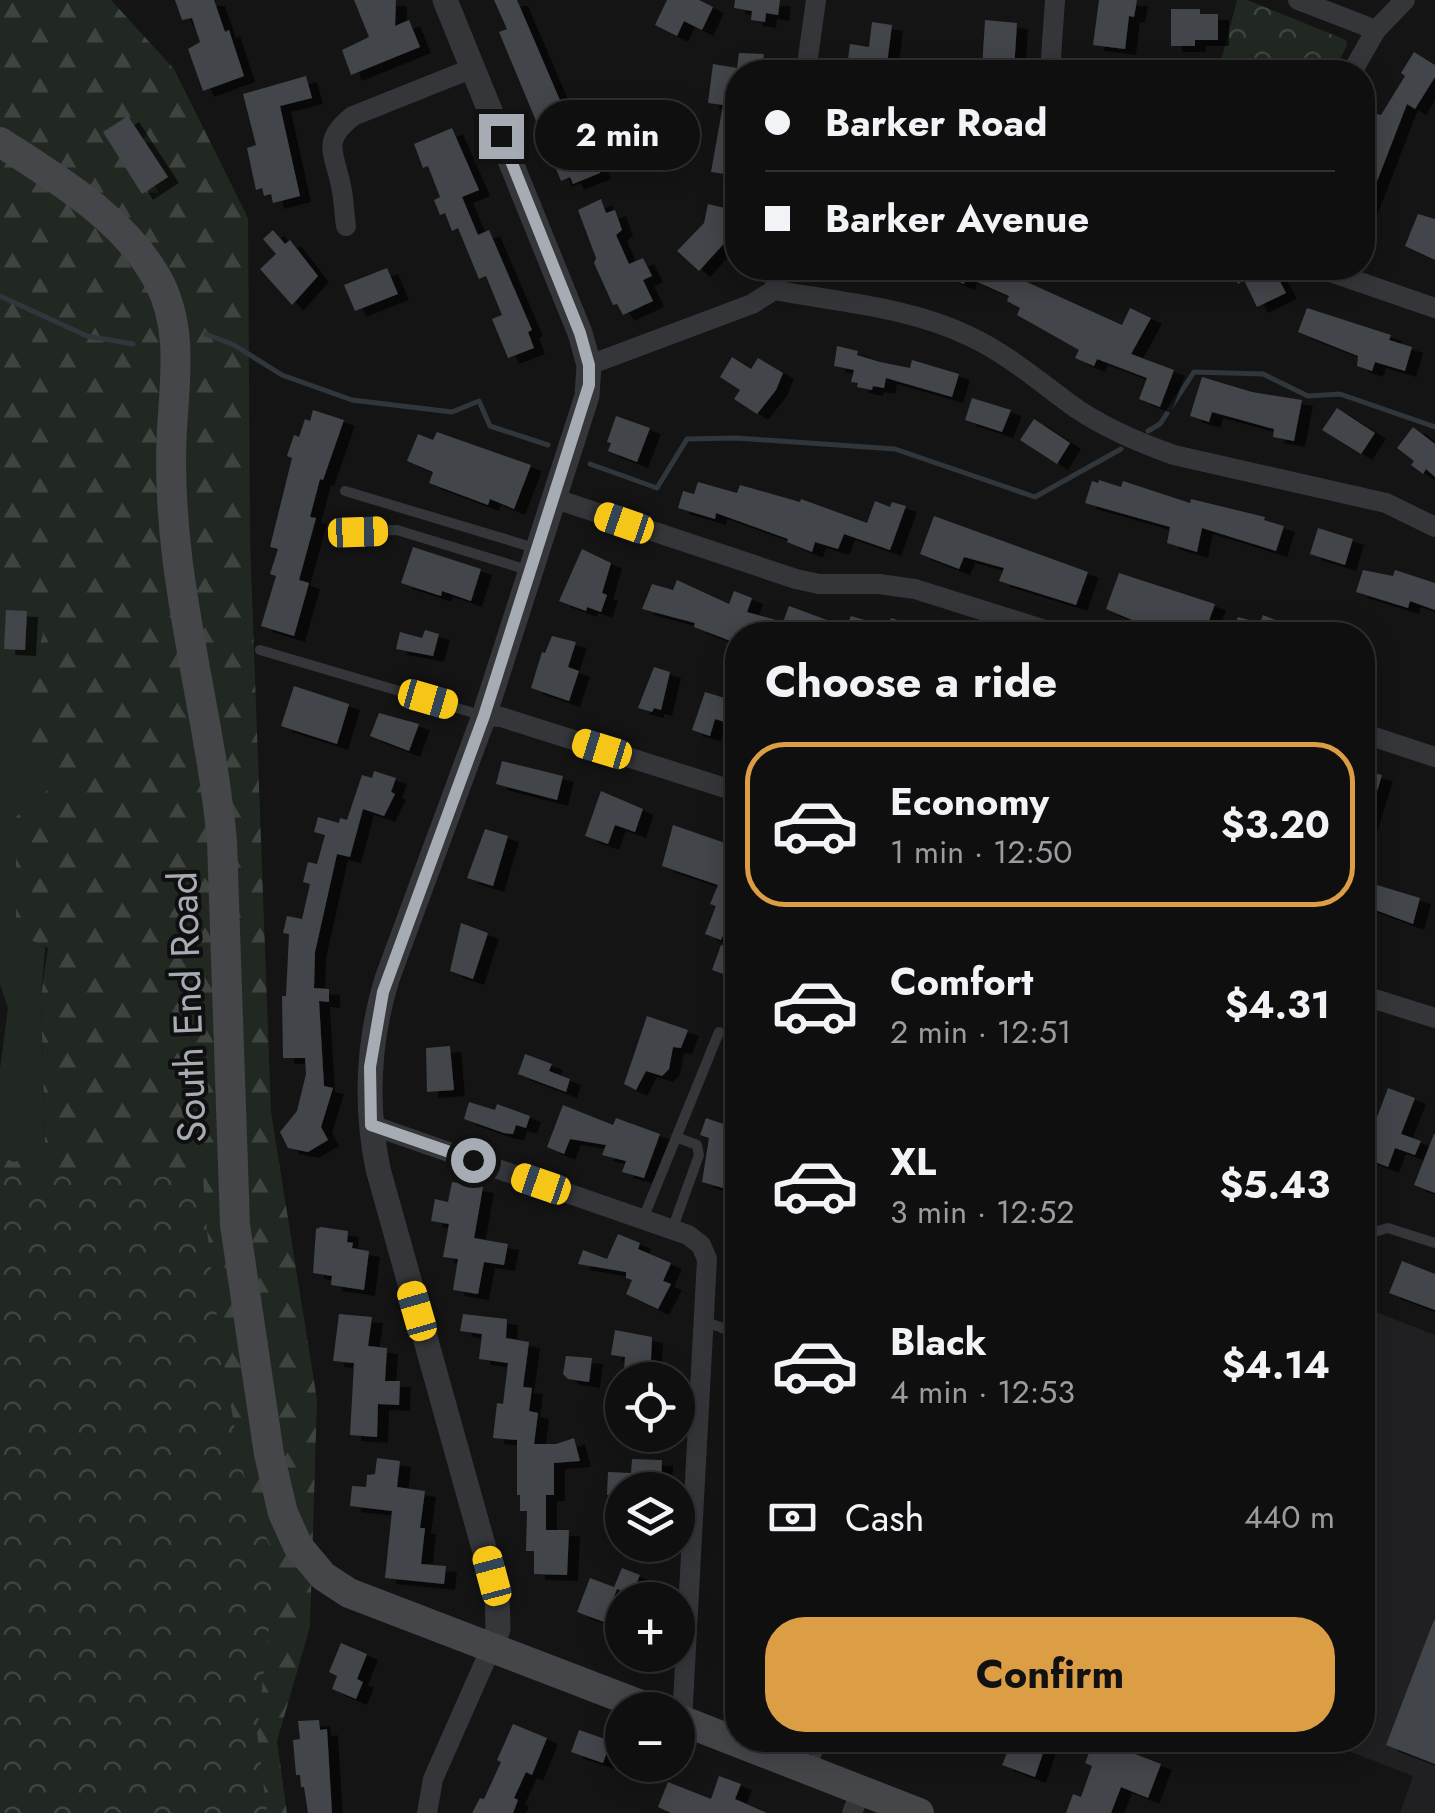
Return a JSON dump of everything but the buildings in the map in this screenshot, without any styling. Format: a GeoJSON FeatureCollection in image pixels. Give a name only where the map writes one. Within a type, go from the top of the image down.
{"type":"FeatureCollection","features":[{"type":"Feature","properties":{"kind":"main road","name":"South End Road"},"geometry":{"type":"LineString","coordinates":[[0,142],[79,196],[126,237],[159,283],[171,316],[176,356],[170,474],[172,528],[222,841],[235,1225],[269,1454],[283,1513],[310,1564],[339,1588],[607,1692]]}},
{"type":"Feature","properties":{"kind":"main road","name":"South End Road"},"geometry":{"type":"LineString","coordinates":[[695,1725],[725,1737]]}},
{"type":"Feature","properties":{"kind":"main road","name":"South End Road"},"geometry":{"type":"LineString","coordinates":[[763,1752],[812,1771],[857,1802],[919,1813]]}},
{"type":"Feature","properties":{"kind":"street"},"geometry":{"type":"LineString","coordinates":[[426,1813],[433,1780],[498,1629],[497,1595],[386,1203],[371,1125],[370,1067],[383,992],[484,716],[556,498],[587,396],[589,365],[580,333],[445,0]]}},
{"type":"Feature","properties":{"kind":"street"},"geometry":{"type":"LineString","coordinates":[[808,60],[816,0]]}},
{"type":"Feature","properties":{"kind":"street"},"geometry":{"type":"LineString","coordinates":[[1051,60],[1056,0]]}},
{"type":"Feature","properties":{"kind":"street"},"geometry":{"type":"LineString","coordinates":[[1298,0],[1376,30]]}},
{"type":"Feature","properties":{"kind":"street"},"geometry":{"type":"LineString","coordinates":[[1359,60],[1376,30],[1406,0]]}},
{"type":"Feature","properties":{"kind":"street"},"geometry":{"type":"LineString","coordinates":[[346,226],[341,184],[332,158],[332,142],[338,128],[353,116],[473,68]]}},
{"type":"Feature","properties":{"kind":"street"},"geometry":{"type":"LineString","coordinates":[[774,290],[776,280]]}},
{"type":"Feature","properties":{"kind":"street"},"geometry":{"type":"LineString","coordinates":[[1354,280],[1435,308]]}},
{"type":"Feature","properties":{"kind":"street"},"geometry":{"type":"LineString","coordinates":[[589,365],[752,304],[774,290],[912,316],[946,326],[992,348],[1081,412],[1144,444],[1174,455],[1386,504],[1435,527]]}},
{"type":"Feature","properties":{"kind":"street"},"geometry":{"type":"LineString","coordinates":[[556,498],[809,582],[915,588],[1021,622]]}},
{"type":"Feature","properties":{"kind":"street"},"geometry":{"type":"LineString","coordinates":[[484,716],[501,717],[725,788]]}},
{"type":"Feature","properties":{"kind":"street"},"geometry":{"type":"LineString","coordinates":[[1375,737],[1435,757]]}},
{"type":"Feature","properties":{"kind":"street"},"geometry":{"type":"LineString","coordinates":[[1375,999],[1435,1018]]}},
{"type":"Feature","properties":{"kind":"street"},"geometry":{"type":"LineString","coordinates":[[371,1125],[688,1235],[701,1245],[707,1258],[704,1321],[673,1692]]}},
{"type":"Feature","properties":{"kind":"lane"},"geometry":{"type":"LineString","coordinates":[[345,491],[535,560]]}},
{"type":"Feature","properties":{"kind":"lane"},"geometry":{"type":"LineString","coordinates":[[358,532],[397,530],[535,560]]}},
{"type":"Feature","properties":{"kind":"lane"},"geometry":{"type":"LineString","coordinates":[[260,650],[484,716]]}},
{"type":"Feature","properties":{"kind":"lane"},"geometry":{"type":"LineString","coordinates":[[643,1220],[719,1032]]}},
{"type":"Feature","properties":{"kind":"lane"},"geometry":{"type":"LineString","coordinates":[[672,1230],[700,1155],[697,1145],[676,1136]]}},
{"type":"Feature","properties":{"kind":"lane"},"geometry":{"type":"LineString","coordinates":[[1375,1232],[1388,1228],[1435,1243]]}},
{"type":"Feature","properties":{"kind":"lane"},"geometry":{"type":"LineString","coordinates":[[704,1321],[725,1329]]}},
{"type":"Feature","properties":{"kind":"lane"},"geometry":{"type":"LineString","coordinates":[[812,1771],[818,1752]]}},
{"type":"Feature","properties":{"kind":"shaded area"},"geometry":{"type":"Polygon","coordinates":[[[1375,1312],[1435,1335],[1435,1813],[1400,1813],[1413,1776],[1351,1752],[1375,1752],[1375,1312]]]}},
{"type":"Feature","properties":{"kind":"green space"},"geometry":{"type":"Polygon","coordinates":[[[0,0],[111,0],[174,69],[248,218],[250,542],[271,1112],[317,1400],[310,1627],[277,1741],[287,1813],[0,1813],[0,1156],[14,1162],[45,1146],[41,996],[48,948],[16,933],[16,817],[60,780],[16,750],[43,634],[31,595],[0,600],[0,0]]]}},
{"type":"Feature","properties":{"kind":"green space"},"geometry":{"type":"Polygon","coordinates":[[[1237,0],[1247,0],[1346,40],[1347,45],[1340,60],[1221,60],[1237,0]]]}},
{"type":"Feature","properties":{"kind":"green space"},"geometry":{"type":"Polygon","coordinates":[[[31,594],[43,634],[31,674],[60,780],[41,996],[45,1146],[14,1162],[0,1156],[0,1069],[8,1008],[0,984],[0,600],[31,594]]]}},
{"type":"Feature","properties":{"kind":"green space"},"geometry":{"type":"Polygon","coordinates":[[[0,1171],[203,1178],[217,1318],[241,1462],[258,1519],[277,1556],[257,1732],[267,1813],[0,1813],[0,1171]]]}},
{"type":"Feature","properties":{"kind":"waterway"},"geometry":{"type":"LineString","coordinates":[[0,296],[87,336],[133,344]]}},
{"type":"Feature","properties":{"kind":"waterway"},"geometry":{"type":"LineString","coordinates":[[206,334],[234,345],[282,375],[352,400],[452,412],[479,401],[490,426],[548,445]]}},
{"type":"Feature","properties":{"kind":"waterway"},"geometry":{"type":"LineString","coordinates":[[1148,431],[1160,424],[1194,372],[1263,374],[1308,396],[1340,394],[1435,427]]}},
{"type":"Feature","properties":{"kind":"waterway"},"geometry":{"type":"LineString","coordinates":[[590,464],[657,488],[687,439],[736,438],[895,449],[1035,497],[1121,449]]}},
{"type":"Feature","properties":{"kind":"route"},"geometry":{"type":"LineString","coordinates":[[473,1160],[371,1125],[370,1067],[387,979],[484,716],[589,385],[589,365],[580,333],[501,136]]}}]}
